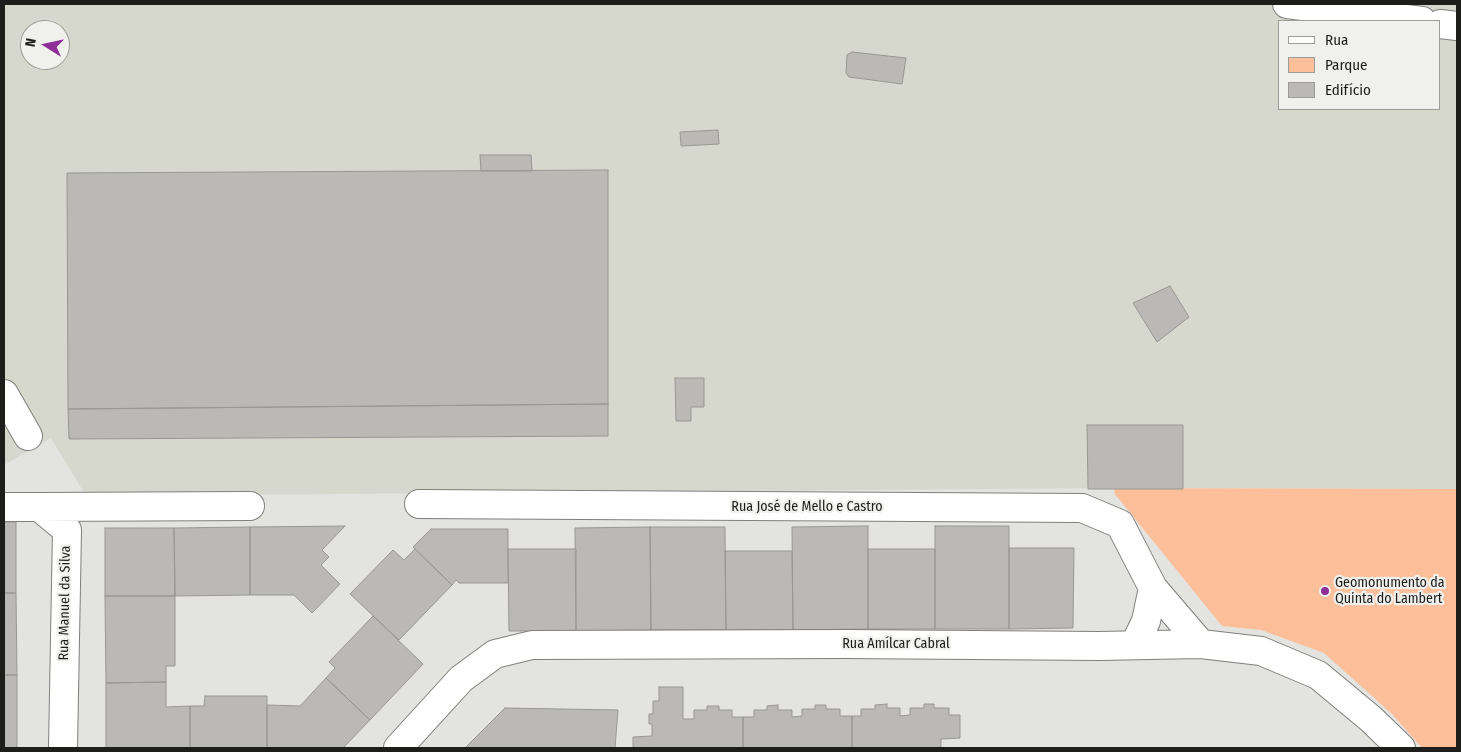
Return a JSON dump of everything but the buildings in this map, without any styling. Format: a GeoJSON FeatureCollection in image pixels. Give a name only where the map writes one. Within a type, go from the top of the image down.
{"type":"FeatureCollection","features":[{"type":"Feature","properties":{"kind":"street"},"geometry":{"type":"LineString","coordinates":[[1287,4],[1414,20]]}},
{"type":"Feature","properties":{"kind":"street"},"geometry":{"type":"LineString","coordinates":[[1441,24],[1457,26]]}},
{"type":"Feature","properties":{"kind":"street"},"geometry":{"type":"LineString","coordinates":[[4,394],[28,436]]}},
{"type":"Feature","properties":{"kind":"street","name":"Rua José de Mello e Castro"},"geometry":{"type":"LineString","coordinates":[[419,504],[1082,508],[1120,524],[1153,588],[1202,644]]}},
{"type":"Feature","properties":{"kind":"street"},"geometry":{"type":"LineString","coordinates":[[4,507],[250,506]]}},
{"type":"Feature","properties":{"kind":"street","name":"Rua Manuel da Silva"},"geometry":{"type":"LineString","coordinates":[[39,507],[67,530],[63,748]]}},
{"type":"Feature","properties":{"kind":"street"},"geometry":{"type":"LineString","coordinates":[[1135,644],[1146,621],[1153,588]]}},
{"type":"Feature","properties":{"kind":"street","name":"Rua Amílcar Cabral"},"geometry":{"type":"LineString","coordinates":[[398,748],[462,679],[495,654],[532,645],[856,644],[1099,646],[1202,644],[1261,651],[1318,675],[1371,719],[1401,748]]}},
{"type":"Feature","properties":{"kind":"shaded area"},"geometry":{"type":"Polygon","coordinates":[[[4,4],[1457,4],[1457,489],[1115,488],[86,496],[51,438],[4,465],[4,4]]]}},
{"type":"Feature","properties":{"kind":"green space","name":"Geomonumento da Quinta do Lambert"},"geometry":{"type":"Polygon","coordinates":[[[1115,488],[1457,489],[1457,748],[1422,748],[1392,714],[1324,653],[1261,630],[1222,626],[1114,493],[1115,488]]]}},
{"type":"Feature","properties":{"kind":"place","name":"Geomonumento da Quinta do Lambert"},"geometry":{"type":"Point","coordinates":[1325,591]}}]}
